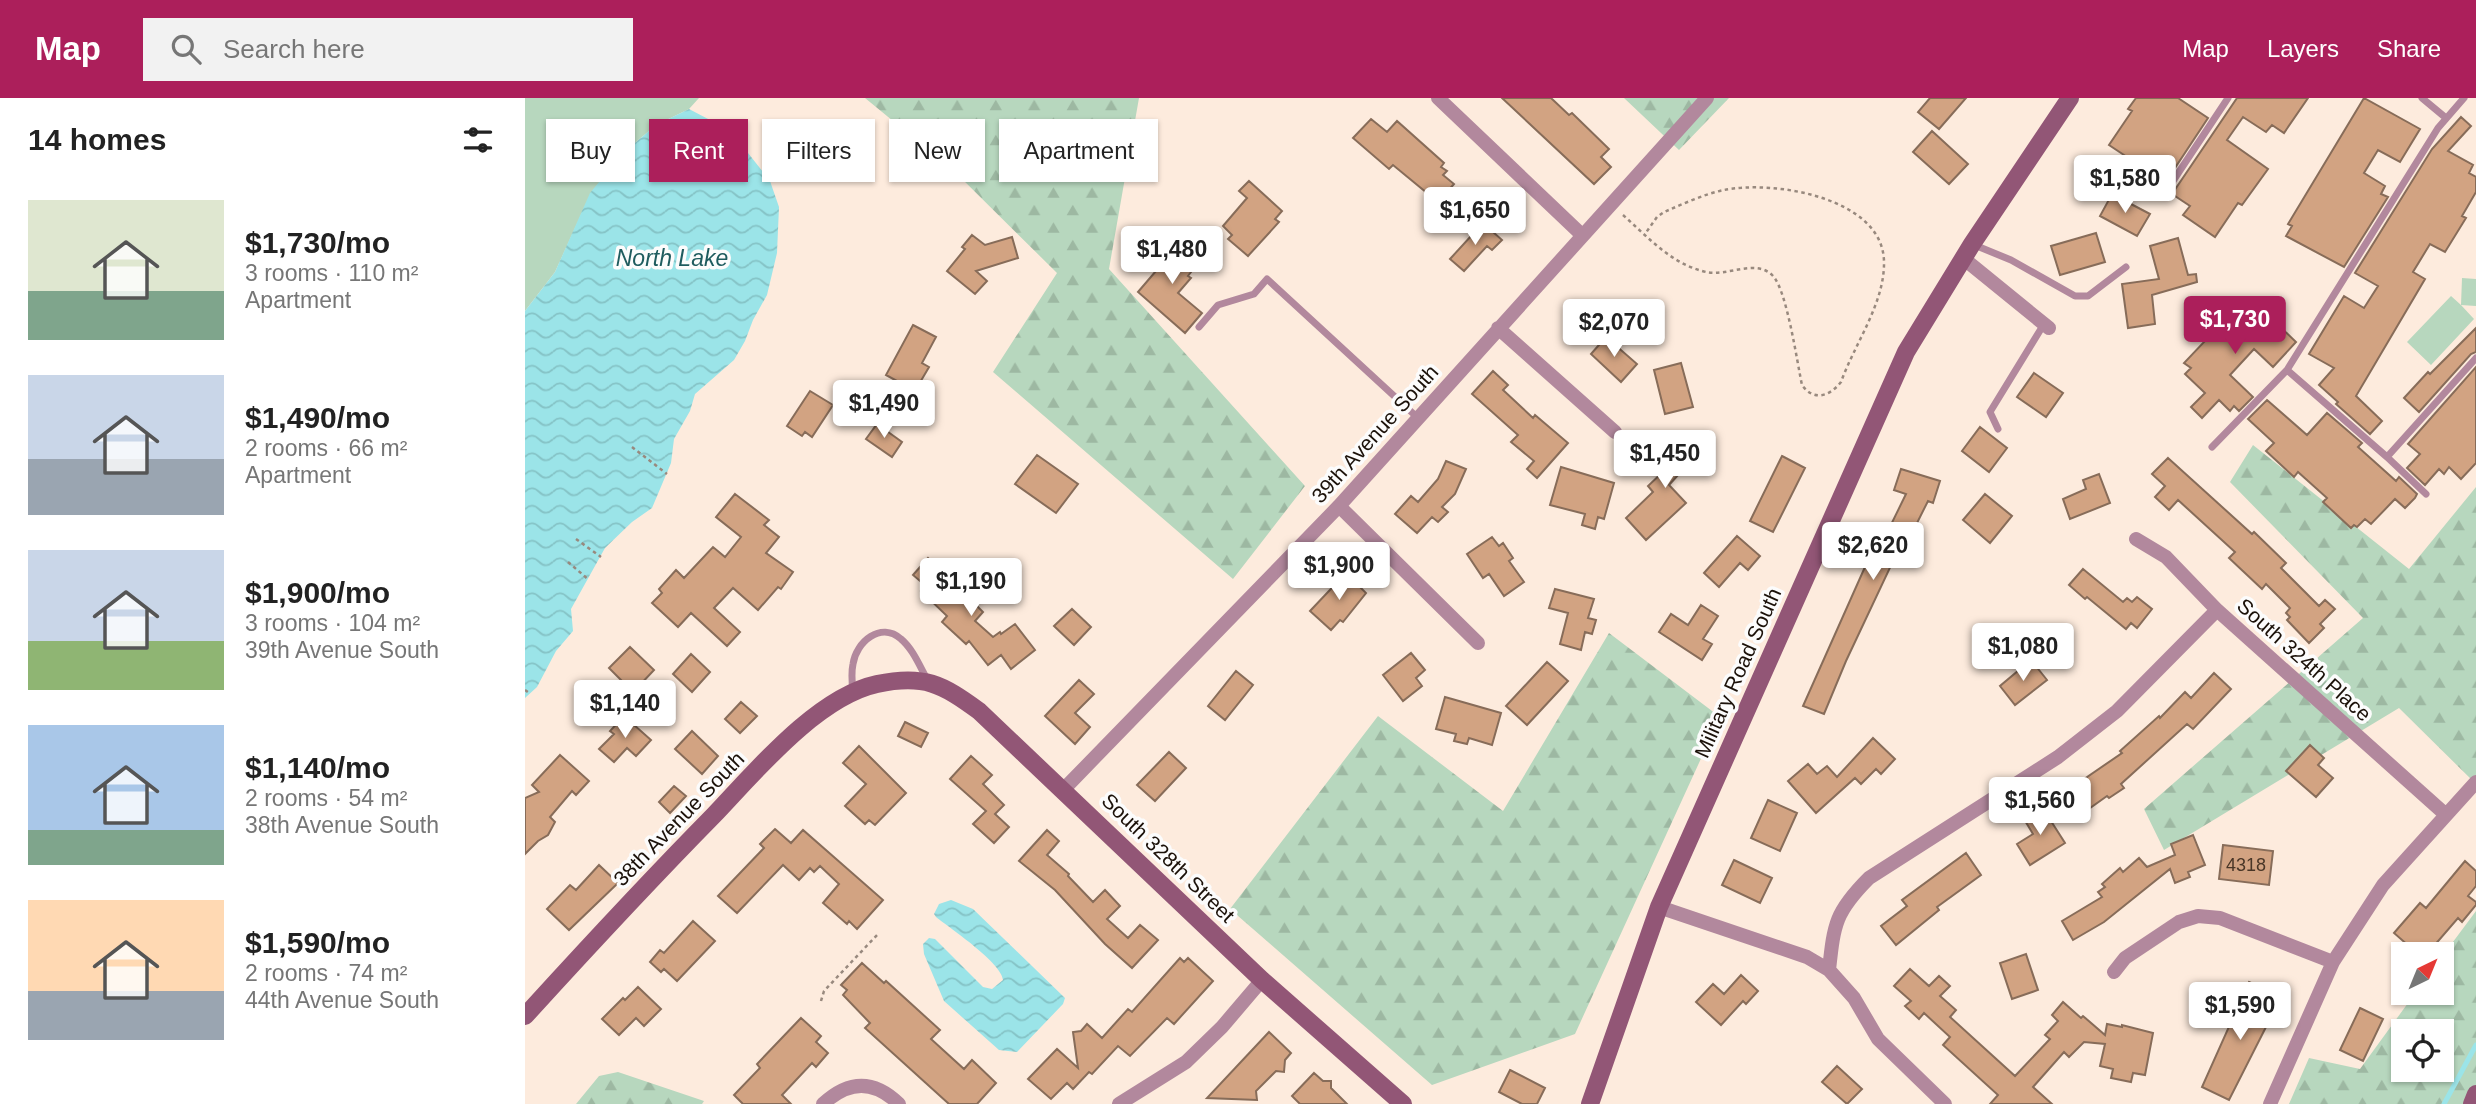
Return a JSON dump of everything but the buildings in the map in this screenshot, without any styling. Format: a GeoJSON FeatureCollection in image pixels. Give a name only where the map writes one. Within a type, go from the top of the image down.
{"type":"FeatureCollection","features":[{"type":"Feature","properties":{"kind":"street"},"geometry":{"type":"LineString","coordinates":[[1438,98],[1583,235]]}},
{"type":"Feature","properties":{"kind":"street","name":"39th Avenue South"},"geometry":{"type":"LineString","coordinates":[[1064,789],[1339,506],[1707,98]]}},
{"type":"Feature","properties":{"kind":"street","name":"Military Road South"},"geometry":{"type":"LineString","coordinates":[[1590,1104],[1658,906],[1906,352],[1968,251],[2070,98]]}},
{"type":"Feature","properties":{"kind":"street"},"geometry":{"type":"LineString","coordinates":[[1968,251],[2047,326]]}},
{"type":"Feature","properties":{"kind":"street"},"geometry":{"type":"LineString","coordinates":[[1498,328],[1615,432]]}},
{"type":"Feature","properties":{"kind":"street"},"geometry":{"type":"LineString","coordinates":[[1339,506],[1478,643]]}},
{"type":"Feature","properties":{"kind":"street","name":"South 324th Place"},"geometry":{"type":"LineString","coordinates":[[2136,538],[2166,557],[2217,610],[2445,814]]}},
{"type":"Feature","properties":{"kind":"street"},"geometry":{"type":"LineString","coordinates":[[1829,970],[1832,938],[1839,914],[1848,899],[1869,878],[2058,757],[2117,711],[2217,610]]}},
{"type":"Feature","properties":{"kind":"street","name":"South 328th Street"},"geometry":{"type":"LineString","coordinates":[[887,682],[915,679],[928,682],[953,692],[979,711],[1064,789],[1262,981],[1403,1104]]}},
{"type":"Feature","properties":{"kind":"street","name":"38th Avenue South"},"geometry":{"type":"LineString","coordinates":[[525,1016],[652,878],[761,766],[812,719],[839,699],[887,682]]}},
{"type":"Feature","properties":{"kind":"street"},"geometry":{"type":"LineString","coordinates":[[2270,1104],[2333,962],[2383,885],[2476,782]]}},
{"type":"Feature","properties":{"kind":"street"},"geometry":{"type":"LineString","coordinates":[[1658,906],[1807,957],[1829,970],[1854,998],[1878,1039],[1945,1104]]}},
{"type":"Feature","properties":{"kind":"street"},"geometry":{"type":"LineString","coordinates":[[2114,972],[2125,958],[2179,922],[2198,916],[2220,918],[2333,962]]}},
{"type":"Feature","properties":{"kind":"street"},"geometry":{"type":"LineString","coordinates":[[1119,1104],[1186,1062],[1222,1027],[1262,981]]}},
{"type":"Feature","properties":{"kind":"street"},"geometry":{"type":"LineString","coordinates":[[823,1104],[837,1093],[866,1086],[883,1090],[899,1104]]}},
{"type":"Feature","properties":{"kind":"street"},"geometry":{"type":"LineString","coordinates":[[2472,1104],[2476,1094]]}},
{"type":"Feature","properties":{"kind":"lane"},"geometry":{"type":"LineString","coordinates":[[2162,196],[2228,98]]}},
{"type":"Feature","properties":{"kind":"lane"},"geometry":{"type":"LineString","coordinates":[[2423,98],[2446,118]]}},
{"type":"Feature","properties":{"kind":"lane"},"geometry":{"type":"LineString","coordinates":[[2212,447],[2287,370],[2446,118],[2464,98]]}},
{"type":"Feature","properties":{"kind":"lane"},"geometry":{"type":"LineString","coordinates":[[1968,251],[2011,260],[2075,296],[2088,296],[2126,267]]}},
{"type":"Feature","properties":{"kind":"lane"},"geometry":{"type":"LineString","coordinates":[[1199,327],[1218,305],[1254,293],[1267,279],[1418,418]]}},
{"type":"Feature","properties":{"kind":"lane"},"geometry":{"type":"LineString","coordinates":[[1998,429],[1990,412],[2047,326]]}},
{"type":"Feature","properties":{"kind":"lane"},"geometry":{"type":"LineString","coordinates":[[2387,457],[2476,358]]}},
{"type":"Feature","properties":{"kind":"lane"},"geometry":{"type":"LineString","coordinates":[[2287,370],[2426,494]]}},
{"type":"Feature","properties":{"kind":"lane"},"geometry":{"type":"LineString","coordinates":[[853,693],[853,662],[857,651],[866,639],[882,631],[894,633],[903,641],[928,682]]}},
{"type":"Feature","properties":{"kind":"path"},"geometry":{"type":"LineString","coordinates":[[1610,204],[1673,259],[1708,272],[1755,268],[1773,276],[1783,299],[1802,384],[1807,392],[1815,396],[1834,391],[1841,382],[1874,308],[1884,271],[1881,246],[1866,222],[1856,213],[1833,201],[1805,193],[1764,188],[1726,189],[1664,212],[1657,216],[1645,234]]}},
{"type":"Feature","properties":{"kind":"path"},"geometry":{"type":"LineString","coordinates":[[632,447],[667,474]]}},
{"type":"Feature","properties":{"kind":"path"},"geometry":{"type":"LineString","coordinates":[[576,539],[600,558]]}},
{"type":"Feature","properties":{"kind":"path"},"geometry":{"type":"LineString","coordinates":[[568,562],[589,580]]}},
{"type":"Feature","properties":{"kind":"path"},"geometry":{"type":"LineString","coordinates":[[821,1001],[824,991],[878,934]]}},
{"type":"Feature","properties":{"kind":"green space"},"geometry":{"type":"Polygon","coordinates":[[[525,98],[699,98],[689,109],[668,119],[649,119],[649,131],[635,143],[635,119],[546,119],[546,182],[600,182],[591,193],[555,272],[525,311],[525,98]]]}},
{"type":"Feature","properties":{"kind":"green space"},"geometry":{"type":"Polygon","coordinates":[[[865,98],[1139,98],[1135,119],[999,119],[999,182],[1124,182],[1109,269],[1305,486],[1233,579],[993,372],[1057,273],[965,182],[985,182],[985,119],[891,119],[865,98]]]}},
{"type":"Feature","properties":{"kind":"green space"},"geometry":{"type":"Polygon","coordinates":[[[1624,98],[1729,98],[1679,150],[1624,98]]]}},
{"type":"Feature","properties":{"kind":"green space"},"geometry":{"type":"Polygon","coordinates":[[[2462,278],[2476,279],[2476,306],[2461,305],[2462,278]]]}},
{"type":"Feature","properties":{"kind":"green space"},"geometry":{"type":"Polygon","coordinates":[[[2451,296],[2474,319],[2431,365],[2407,342],[2451,296]]]}},
{"type":"Feature","properties":{"kind":"green space"},"geometry":{"type":"Polygon","coordinates":[[[2253,445],[2409,569],[2476,487],[2476,784],[2399,708],[2164,850],[2144,809],[2363,618],[2230,482],[2253,445]]]}},
{"type":"Feature","properties":{"kind":"green space"},"geometry":{"type":"Polygon","coordinates":[[[1609,633],[1720,717],[1575,1034],[1432,1085],[1230,909],[1378,716],[1503,811],[1609,633]]]}},
{"type":"Feature","properties":{"kind":"green space"},"geometry":{"type":"Polygon","coordinates":[[[2476,911],[2476,1104],[2289,1104],[2309,1058],[2360,1069],[2391,1026],[2391,1082],[2454,1082],[2454,1019],[2396,1019],[2407,1005],[2454,1005],[2453,942],[2476,911]]]}},
{"type":"Feature","properties":{"kind":"green space"},"geometry":{"type":"Polygon","coordinates":[[[618,1072],[704,1101],[702,1104],[576,1104],[599,1076],[618,1072]]]}},
{"type":"Feature","properties":{"kind":"water","name":"North Lake"},"geometry":{"type":"Polygon","coordinates":[[[689,109],[708,119],[668,119],[689,109]]]}},
{"type":"Feature","properties":{"kind":"water","name":"North Lake"},"geometry":{"type":"Polygon","coordinates":[[[649,131],[649,182],[748,182],[748,153],[762,171],[762,182],[770,182],[779,207],[777,253],[767,295],[734,360],[695,394],[690,411],[674,439],[671,463],[652,508],[632,522],[605,548],[571,609],[573,631],[556,651],[537,687],[525,698],[525,311],[555,272],[590,193],[599,182],[635,182],[635,143],[649,131]]]}},
{"type":"Feature","properties":{"kind":"water"},"geometry":{"type":"Polygon","coordinates":[[[951,900],[973,909],[1065,998],[1063,1004],[1017,1052],[999,1050],[944,1001],[924,954],[923,944],[929,938],[935,939],[983,987],[992,989],[1003,980],[985,956],[934,914],[939,904],[951,900]]]}},
{"type":"Feature","properties":{"kind":"waterway"},"geometry":{"type":"LineString","coordinates":[[2444,1104],[2476,1045]]}}]}
